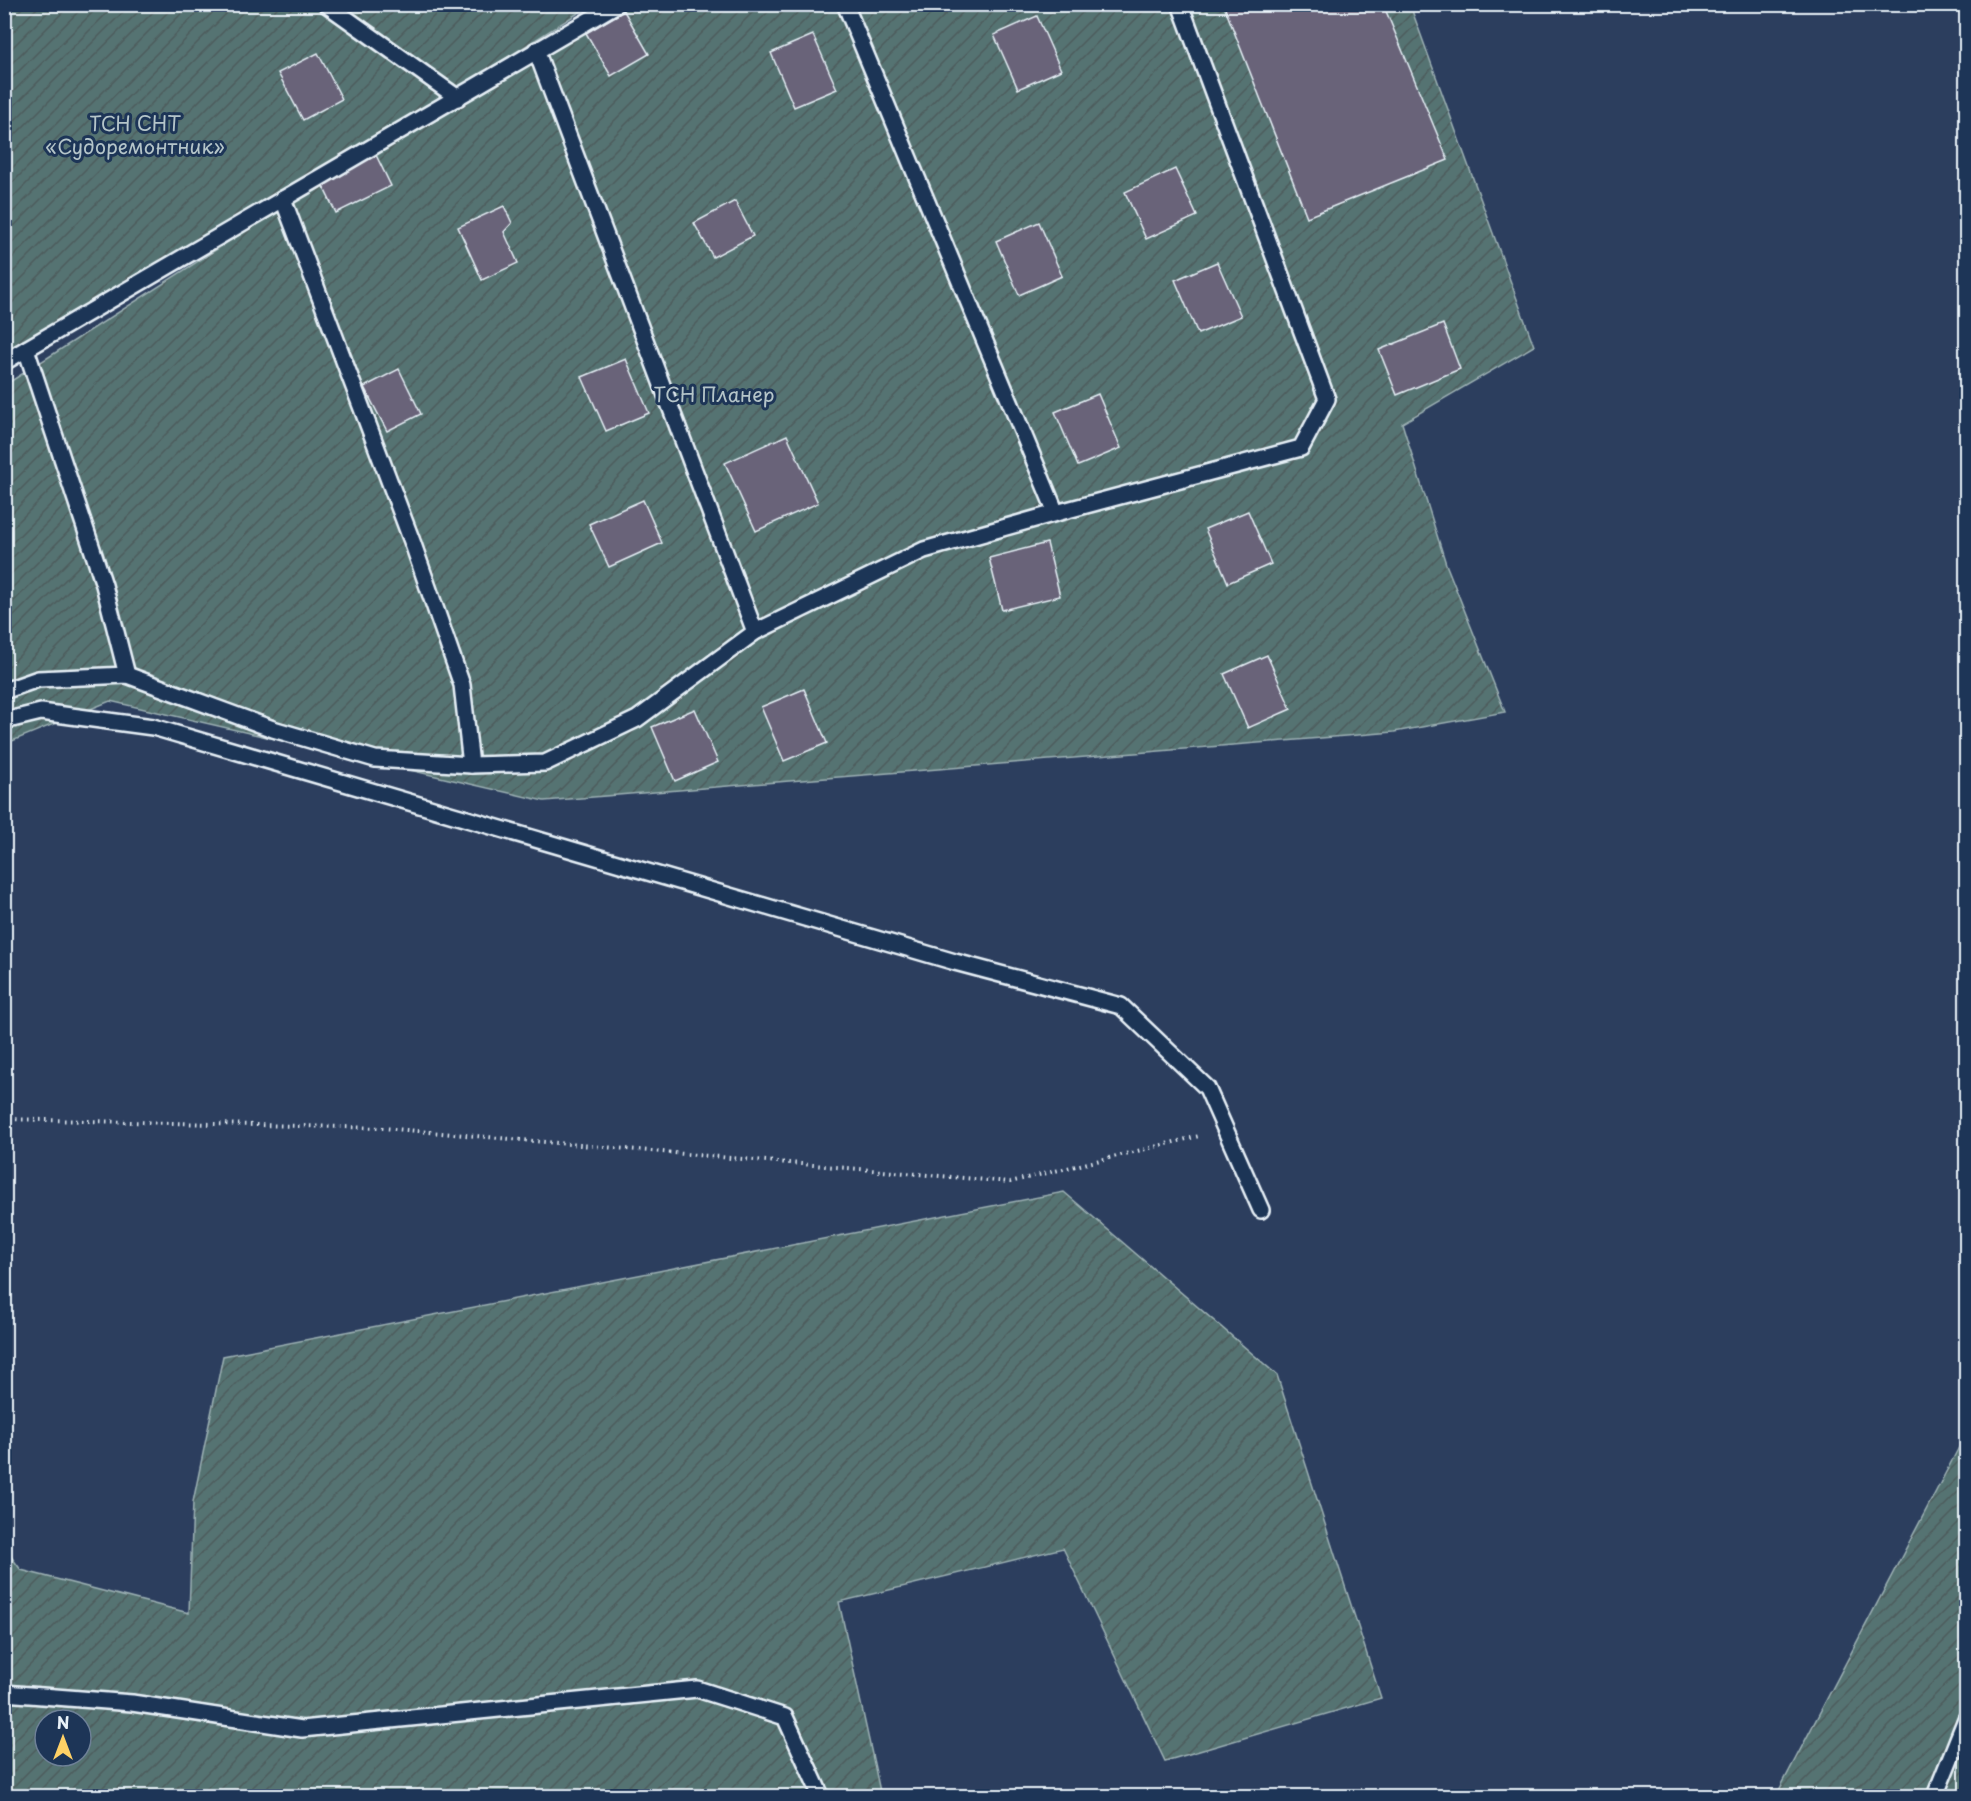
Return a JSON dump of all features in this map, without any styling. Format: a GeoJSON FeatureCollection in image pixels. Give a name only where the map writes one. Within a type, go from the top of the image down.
{"type":"FeatureCollection","features":[{"type":"Feature","properties":{"kind":"lane"},"geometry":{"type":"LineString","coordinates":[[326,4],[458,98]]}},
{"type":"Feature","properties":{"kind":"lane"},"geometry":{"type":"LineString","coordinates":[[4,362],[617,4]]}},
{"type":"Feature","properties":{"kind":"lane"},"geometry":{"type":"LineString","coordinates":[[845,4],[1056,513]]}},
{"type":"Feature","properties":{"kind":"lane"},"geometry":{"type":"LineString","coordinates":[[4,692],[38,680],[127,675],[273,729],[375,759],[471,765],[545,763],[637,719],[755,632],[924,550],[1301,448],[1327,399],[1180,4]]}},
{"type":"Feature","properties":{"kind":"lane"},"geometry":{"type":"LineString","coordinates":[[536,50],[755,632]]}},
{"type":"Feature","properties":{"kind":"lane"},"geometry":{"type":"LineString","coordinates":[[283,199],[413,544],[462,685],[471,765]]}},
{"type":"Feature","properties":{"kind":"lane"},"geometry":{"type":"LineString","coordinates":[[26,350],[104,585],[127,675]]}},
{"type":"Feature","properties":{"kind":"lane"},"geometry":{"type":"LineString","coordinates":[[4,721],[41,712],[153,727],[955,962],[1121,1006],[1208,1088],[1261,1210]]}},
{"type":"Feature","properties":{"kind":"lane"},"geometry":{"type":"LineString","coordinates":[[4,1693],[132,1703],[302,1729],[697,1689],[785,1717],[821,1797]]}},
{"type":"Feature","properties":{"kind":"lane"},"geometry":{"type":"LineString","coordinates":[[1935,1797],[1966,1719]]}},
{"type":"Feature","properties":{"kind":"path"},"geometry":{"type":"LineString","coordinates":[[4,1119],[383,1128],[1010,1182],[1226,1129]]}},
{"type":"Feature","properties":{"kind":"green space","name":"ТСН СНТ «Судоремонтник»"},"geometry":{"type":"Polygon","coordinates":[[[5,5],[591,5],[5,372],[5,5]]]}},
{"type":"Feature","properties":{"kind":"green space","name":"ТСН Планер"},"geometry":{"type":"Polygon","coordinates":[[[598,5],[1410,5],[1534,346],[1402,423],[1446,564],[1505,712],[1394,732],[544,801],[110,701],[5,744],[5,385],[598,5]]]}},
{"type":"Feature","properties":{"kind":"green space"},"geometry":{"type":"Polygon","coordinates":[[[1064,1192],[1277,1375],[1381,1698],[1165,1761],[1063,1548],[839,1602],[881,1796],[5,1796],[4,1547],[21,1570],[189,1613],[193,1502],[223,1356],[1064,1192]]]}},
{"type":"Feature","properties":{"kind":"green space"},"geometry":{"type":"Polygon","coordinates":[[[1966,1434],[1966,1796],[1776,1796],[1966,1434]]]}},
{"type":"Feature","properties":{"kind":"building"},"geometry":{"type":"Polygon","coordinates":[[[1228,4],[1383,4],[1448,160],[1307,217],[1224,6],[1228,4]]]}},
{"type":"Feature","properties":{"kind":"building"},"geometry":{"type":"Polygon","coordinates":[[[624,11],[649,54],[611,76],[586,33],[624,11]]]}},
{"type":"Feature","properties":{"kind":"building"},"geometry":{"type":"Polygon","coordinates":[[[1037,16],[1061,70],[1018,89],[994,35],[1037,16]]]}},
{"type":"Feature","properties":{"kind":"building"},"geometry":{"type":"Polygon","coordinates":[[[813,35],[837,89],[794,107],[771,53],[813,35]]]}},
{"type":"Feature","properties":{"kind":"building"},"geometry":{"type":"Polygon","coordinates":[[[318,53],[342,99],[303,120],[278,73],[318,53]]]}},
{"type":"Feature","properties":{"kind":"building"},"geometry":{"type":"Polygon","coordinates":[[[375,153],[391,186],[336,213],[320,180],[375,153]]]}},
{"type":"Feature","properties":{"kind":"building"},"geometry":{"type":"Polygon","coordinates":[[[1175,169],[1197,216],[1146,239],[1125,192],[1175,169]]]}},
{"type":"Feature","properties":{"kind":"building"},"geometry":{"type":"Polygon","coordinates":[[[735,201],[753,236],[713,257],[694,223],[735,201]]]}},
{"type":"Feature","properties":{"kind":"building"},"geometry":{"type":"Polygon","coordinates":[[[504,206],[512,223],[504,232],[518,263],[482,280],[458,227],[504,206]]]}},
{"type":"Feature","properties":{"kind":"building"},"geometry":{"type":"Polygon","coordinates":[[[1039,222],[1062,276],[1019,295],[996,241],[1039,222]]]}},
{"type":"Feature","properties":{"kind":"building"},"geometry":{"type":"Polygon","coordinates":[[[1217,262],[1241,316],[1198,334],[1175,280],[1217,262]]]}},
{"type":"Feature","properties":{"kind":"building"},"geometry":{"type":"Polygon","coordinates":[[[1443,324],[1460,369],[1397,395],[1379,350],[1443,324]]]}},
{"type":"Feature","properties":{"kind":"building"},"geometry":{"type":"Polygon","coordinates":[[[626,359],[649,413],[606,431],[582,377],[626,359]]]}},
{"type":"Feature","properties":{"kind":"building"},"geometry":{"type":"Polygon","coordinates":[[[399,369],[421,414],[387,431],[364,387],[399,369]]]}},
{"type":"Feature","properties":{"kind":"building"},"geometry":{"type":"Polygon","coordinates":[[[1098,394],[1121,448],[1078,466],[1055,412],[1098,394]]]}},
{"type":"Feature","properties":{"kind":"building"},"geometry":{"type":"Polygon","coordinates":[[[787,435],[818,503],[756,531],[725,463],[787,435]]]}},
{"type":"Feature","properties":{"kind":"building"},"geometry":{"type":"Polygon","coordinates":[[[643,500],[662,543],[609,567],[589,524],[643,500]]]}},
{"type":"Feature","properties":{"kind":"building"},"geometry":{"type":"Polygon","coordinates":[[[1248,511],[1271,564],[1228,583],[1205,529],[1248,511]]]}},
{"type":"Feature","properties":{"kind":"building"},"geometry":{"type":"Polygon","coordinates":[[[1047,543],[1060,596],[1002,610],[989,558],[1047,543]]]}},
{"type":"Feature","properties":{"kind":"building"},"geometry":{"type":"Polygon","coordinates":[[[1267,655],[1291,709],[1248,728],[1224,674],[1267,655]]]}},
{"type":"Feature","properties":{"kind":"building"},"geometry":{"type":"Polygon","coordinates":[[[804,689],[827,743],[784,761],[761,707],[804,689]]]}},
{"type":"Feature","properties":{"kind":"building"},"geometry":{"type":"Polygon","coordinates":[[[695,709],[718,762],[675,781],[652,727],[695,709]]]}}]}
